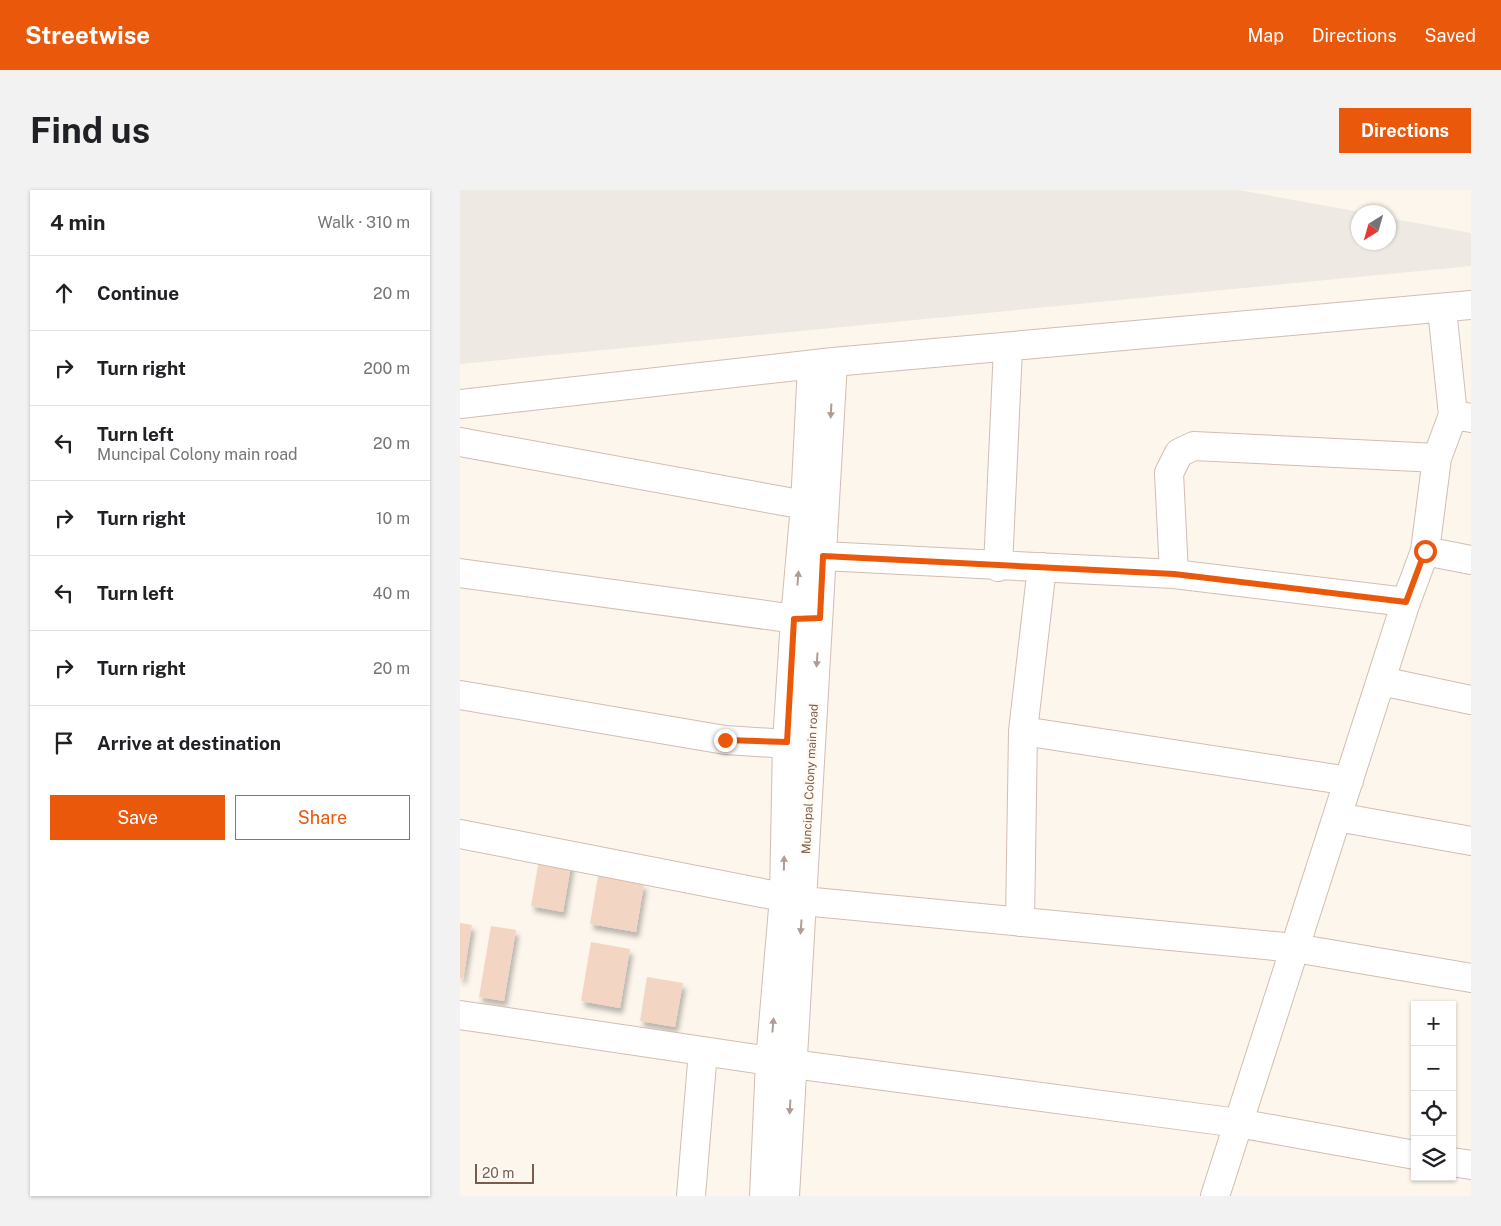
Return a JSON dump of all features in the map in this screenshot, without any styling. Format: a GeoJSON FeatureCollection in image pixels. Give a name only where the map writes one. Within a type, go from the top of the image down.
{"type":"FeatureCollection","features":[{"type":"Feature","properties":{"kind":"street"},"geometry":{"type":"LineString","coordinates":[[460,404],[823,363],[1008,348],[1471,305]]}},
{"type":"Feature","properties":{"kind":"street"},"geometry":{"type":"LineString","coordinates":[[1215,1196],[1406,602],[1425,551],[1437,458],[1462,416],[1442,309]]}},
{"type":"Feature","properties":{"kind":"street"},"geometry":{"type":"LineString","coordinates":[[998,566],[1008,348]]}},
{"type":"Feature","properties":{"kind":"street","name":"Muncipal Colony main road"},"geometry":{"type":"LineString","coordinates":[[785,1196],[781,1062],[793,899],[799,744],[807,619],[823,556],[815,506],[823,363]]}},
{"type":"Feature","properties":{"kind":"street"},"geometry":{"type":"LineString","coordinates":[[460,442],[815,506],[807,619],[460,573]]}},
{"type":"Feature","properties":{"kind":"street"},"geometry":{"type":"LineString","coordinates":[[1174,574],[1169,473],[1179,452],[1194,446],[1437,458]]}},
{"type":"Feature","properties":{"kind":"street"},"geometry":{"type":"LineString","coordinates":[[1425,551],[1471,560]]}},
{"type":"Feature","properties":{"kind":"street"},"geometry":{"type":"LineString","coordinates":[[823,556],[1174,574],[1406,602]]}},
{"type":"Feature","properties":{"kind":"street"},"geometry":{"type":"LineString","coordinates":[[1020,922],[1023,731],[1042,567]]}},
{"type":"Feature","properties":{"kind":"street"},"geometry":{"type":"LineString","coordinates":[[1381,680],[1471,700]]}},
{"type":"Feature","properties":{"kind":"street"},"geometry":{"type":"LineString","coordinates":[[460,695],[725,740],[799,744]]}},
{"type":"Feature","properties":{"kind":"street"},"geometry":{"type":"LineString","coordinates":[[1023,731],[1349,781]]}},
{"type":"Feature","properties":{"kind":"street"},"geometry":{"type":"LineString","coordinates":[[1337,817],[1471,841]]}},
{"type":"Feature","properties":{"kind":"street"},"geometry":{"type":"LineString","coordinates":[[460,834],[793,899],[1295,948],[1471,978]]}},
{"type":"Feature","properties":{"kind":"street"},"geometry":{"type":"LineString","coordinates":[[460,1015],[781,1062],[1238,1123],[1411,1154]]}},
{"type":"Feature","properties":{"kind":"street"},"geometry":{"type":"LineString","coordinates":[[691,1196],[703,1051]]}},
{"type":"Feature","properties":{"kind":"street"},"geometry":{"type":"LineString","coordinates":[[764,1196],[781,1062]]}},
{"type":"Feature","properties":{"kind":"street"},"geometry":{"type":"LineString","coordinates":[[1456,1163],[1471,1165]]}},
{"type":"Feature","properties":{"kind":"shaded area"},"geometry":{"type":"Polygon","coordinates":[[[460,190],[1239,190],[1351,210],[1351,250],[1396,250],[1396,219],[1471,233],[1471,266],[460,364],[460,190]]]}},
{"type":"Feature","properties":{"kind":"building"},"geometry":{"type":"Polygon","coordinates":[[[540,854],[572,860],[563,912],[531,906],[540,854]]]}},
{"type":"Feature","properties":{"kind":"building"},"geometry":{"type":"Polygon","coordinates":[[[598,876],[644,884],[636,932],[590,924],[598,876]]]}},
{"type":"Feature","properties":{"kind":"building"},"geometry":{"type":"Polygon","coordinates":[[[460,923],[472,925],[463,979],[460,978],[460,923]]]}},
{"type":"Feature","properties":{"kind":"building"},"geometry":{"type":"Polygon","coordinates":[[[491,926],[516,930],[504,1001],[479,997],[491,926]]]}},
{"type":"Feature","properties":{"kind":"building"},"geometry":{"type":"Polygon","coordinates":[[[591,942],[630,949],[620,1008],[581,1001],[591,942]]]}},
{"type":"Feature","properties":{"kind":"building"},"geometry":{"type":"Polygon","coordinates":[[[647,977],[683,983],[675,1027],[640,1021],[647,977]]]}},
{"type":"Feature","properties":{"kind":"route"},"geometry":{"type":"LineString","coordinates":[[725,740],[787,742],[794,619],[820,618],[823,556],[1174,574],[1406,602],[1425,551]]}}]}
